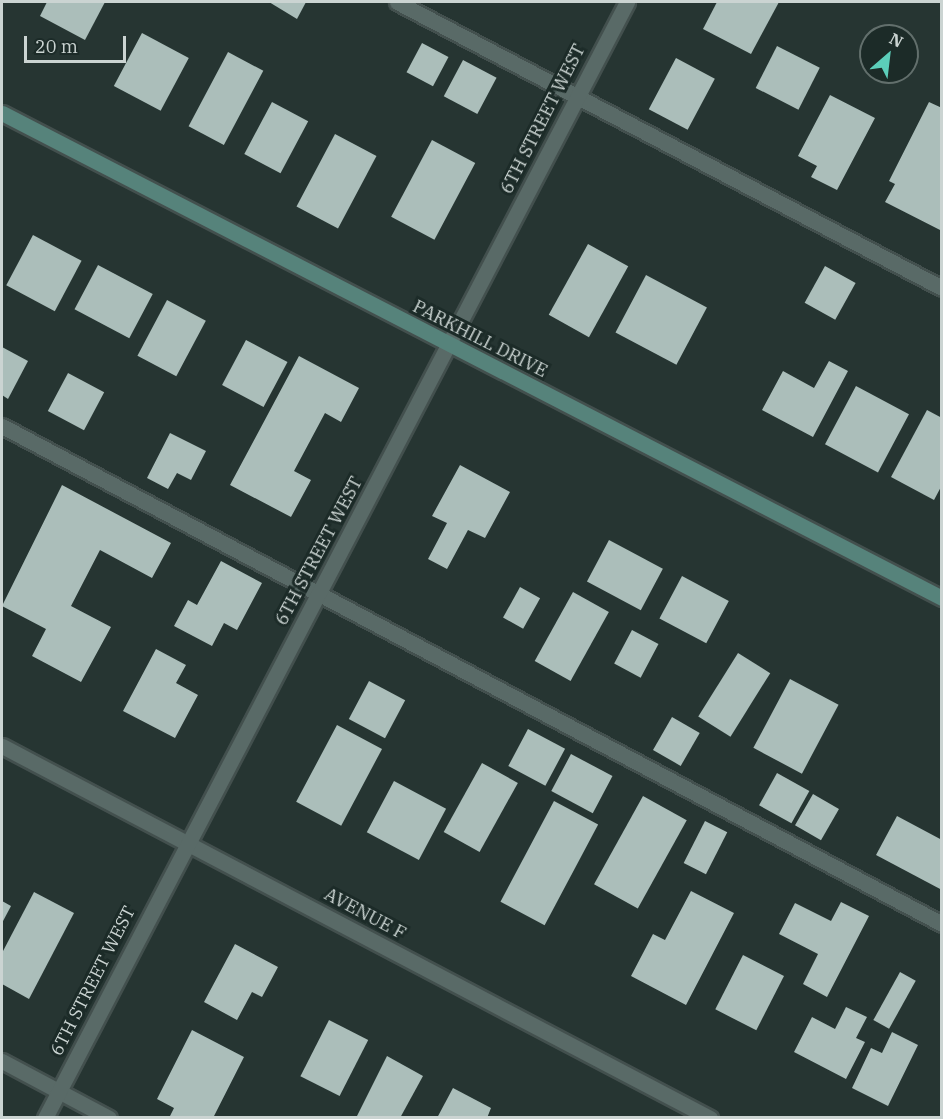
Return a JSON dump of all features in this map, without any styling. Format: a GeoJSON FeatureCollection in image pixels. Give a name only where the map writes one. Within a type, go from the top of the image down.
{"type":"FeatureCollection","features":[{"type":"Feature","properties":{"kind":"street"},"geometry":{"type":"LineString","coordinates":[[397,2],[942,288]]}},
{"type":"Feature","properties":{"kind":"street","name":"6TH STREET WEST"},"geometry":{"type":"LineString","coordinates":[[45,1118],[627,2]]}},
{"type":"Feature","properties":{"kind":"street","name":"PARKHILL DRIVE"},"geometry":{"type":"LineString","coordinates":[[2,113],[942,598]]}},
{"type":"Feature","properties":{"kind":"street"},"geometry":{"type":"LineString","coordinates":[[2,426],[321,591],[942,924]]}},
{"type":"Feature","properties":{"kind":"street","name":"AVENUE F"},"geometry":{"type":"LineString","coordinates":[[2,746],[710,1118]]}},
{"type":"Feature","properties":{"kind":"street"},"geometry":{"type":"LineString","coordinates":[[2,1061],[110,1118]]}},
{"type":"Feature","properties":{"kind":"building"},"geometry":{"type":"Polygon","coordinates":[[[47,2],[105,2],[85,40],[40,16],[47,2]]]}},
{"type":"Feature","properties":{"kind":"building"},"geometry":{"type":"Polygon","coordinates":[[[269,2],[306,2],[297,19],[269,2]]]}},
{"type":"Feature","properties":{"kind":"building"},"geometry":{"type":"Polygon","coordinates":[[[717,2],[779,2],[751,54],[703,29],[717,2]]]}},
{"type":"Feature","properties":{"kind":"building"},"geometry":{"type":"Polygon","coordinates":[[[142,33],[189,58],[161,111],[114,86],[142,33]]]}},
{"type":"Feature","properties":{"kind":"building"},"geometry":{"type":"Polygon","coordinates":[[[422,43],[448,57],[433,86],[407,72],[422,43]]]}},
{"type":"Feature","properties":{"kind":"building"},"geometry":{"type":"Polygon","coordinates":[[[777,46],[820,68],[798,110],[756,88],[777,46]]]}},
{"type":"Feature","properties":{"kind":"building"},"geometry":{"type":"Polygon","coordinates":[[[228,52],[263,71],[224,145],[189,126],[228,52]]]}},
{"type":"Feature","properties":{"kind":"building"},"geometry":{"type":"Polygon","coordinates":[[[676,58],[715,79],[688,130],[649,109],[676,58]]]}},
{"type":"Feature","properties":{"kind":"building"},"geometry":{"type":"Polygon","coordinates":[[[463,60],[497,78],[477,114],[444,96],[463,60]]]}},
{"type":"Feature","properties":{"kind":"building"},"geometry":{"type":"Polygon","coordinates":[[[830,95],[875,118],[837,190],[811,177],[817,166],[798,156],[830,95]]]}},
{"type":"Feature","properties":{"kind":"building"},"geometry":{"type":"Polygon","coordinates":[[[272,102],[308,121],[281,173],[244,154],[272,102]]]}},
{"type":"Feature","properties":{"kind":"building"},"geometry":{"type":"Polygon","coordinates":[[[929,102],[942,108],[942,231],[885,202],[895,184],[889,181],[929,102]]]}},
{"type":"Feature","properties":{"kind":"building"},"geometry":{"type":"Polygon","coordinates":[[[335,134],[376,156],[338,228],[297,206],[335,134]]]}},
{"type":"Feature","properties":{"kind":"building"},"geometry":{"type":"Polygon","coordinates":[[[432,140],[475,163],[434,240],[391,217],[432,140]]]}},
{"type":"Feature","properties":{"kind":"building"},"geometry":{"type":"Polygon","coordinates":[[[33,235],[82,261],[55,311],[6,285],[33,235]]]}},
{"type":"Feature","properties":{"kind":"building"},"geometry":{"type":"Polygon","coordinates":[[[588,244],[628,266],[589,337],[549,315],[588,244]]]}},
{"type":"Feature","properties":{"kind":"building"},"geometry":{"type":"Polygon","coordinates":[[[98,265],[153,294],[129,338],[75,309],[98,265]]]}},
{"type":"Feature","properties":{"kind":"building"},"geometry":{"type":"Polygon","coordinates":[[[825,266],[856,283],[835,320],[805,303],[825,266]]]}},
{"type":"Feature","properties":{"kind":"building"},"geometry":{"type":"Polygon","coordinates":[[[646,275],[707,307],[676,365],[615,332],[646,275]]]}},
{"type":"Feature","properties":{"kind":"building"},"geometry":{"type":"Polygon","coordinates":[[[167,300],[206,321],[176,376],[137,356],[167,300]]]}},
{"type":"Feature","properties":{"kind":"building"},"geometry":{"type":"Polygon","coordinates":[[[246,340],[287,362],[264,407],[222,385],[246,340]]]}},
{"type":"Feature","properties":{"kind":"building"},"geometry":{"type":"Polygon","coordinates":[[[2,347],[28,361],[8,399],[2,395],[2,347]]]}},
{"type":"Feature","properties":{"kind":"building"},"geometry":{"type":"Polygon","coordinates":[[[299,356],[359,388],[341,422],[325,413],[294,471],[311,480],[291,517],[230,485],[299,356]]]}},
{"type":"Feature","properties":{"kind":"building"},"geometry":{"type":"Polygon","coordinates":[[[829,361],[848,371],[813,437],[762,410],[783,371],[814,388],[829,361]]]}},
{"type":"Feature","properties":{"kind":"building"},"geometry":{"type":"Polygon","coordinates":[[[68,373],[104,392],[84,430],[48,411],[68,373]]]}},
{"type":"Feature","properties":{"kind":"building"},"geometry":{"type":"Polygon","coordinates":[[[856,386],[909,414],[878,472],[825,444],[856,386]]]}},
{"type":"Feature","properties":{"kind":"building"},"geometry":{"type":"Polygon","coordinates":[[[927,410],[942,418],[942,485],[934,500],[891,477],[927,410]]]}},
{"type":"Feature","properties":{"kind":"building"},"geometry":{"type":"Polygon","coordinates":[[[170,433],[206,451],[191,480],[177,473],[168,489],[147,478],[170,433]]]}},
{"type":"Feature","properties":{"kind":"building"},"geometry":{"type":"Polygon","coordinates":[[[460,465],[510,492],[485,538],[468,530],[447,569],[428,559],[447,523],[432,516],[460,465]]]}},
{"type":"Feature","properties":{"kind":"building"},"geometry":{"type":"Polygon","coordinates":[[[62,485],[171,543],[152,578],[100,550],[71,606],[111,627],[81,682],[32,656],[46,629],[2,606],[62,485]]]}},
{"type":"Feature","properties":{"kind":"building"},"geometry":{"type":"Polygon","coordinates":[[[609,540],[663,569],[641,610],[587,581],[609,540]]]}},
{"type":"Feature","properties":{"kind":"building"},"geometry":{"type":"Polygon","coordinates":[[[221,561],[262,583],[237,630],[224,623],[212,646],[174,626],[188,600],[197,605],[221,561]]]}},
{"type":"Feature","properties":{"kind":"building"},"geometry":{"type":"Polygon","coordinates":[[[682,576],[729,601],[706,643],[659,618],[682,576]]]}},
{"type":"Feature","properties":{"kind":"building"},"geometry":{"type":"Polygon","coordinates":[[[520,587],[540,598],[523,629],[503,618],[520,587]]]}},
{"type":"Feature","properties":{"kind":"building"},"geometry":{"type":"Polygon","coordinates":[[[573,592],[609,612],[571,681],[535,661],[573,592]]]}},
{"type":"Feature","properties":{"kind":"building"},"geometry":{"type":"Polygon","coordinates":[[[632,630],[658,644],[641,678],[614,664],[632,630]]]}},
{"type":"Feature","properties":{"kind":"building"},"geometry":{"type":"Polygon","coordinates":[[[156,649],[186,665],[176,683],[198,695],[175,738],[123,711],[156,649]]]}},
{"type":"Feature","properties":{"kind":"building"},"geometry":{"type":"Polygon","coordinates":[[[738,653],[770,673],[730,737],[698,717],[738,653]]]}},
{"type":"Feature","properties":{"kind":"building"},"geometry":{"type":"Polygon","coordinates":[[[790,679],[839,705],[802,774],[753,748],[790,679]]]}},
{"type":"Feature","properties":{"kind":"building"},"geometry":{"type":"Polygon","coordinates":[[[369,681],[405,700],[385,738],[349,719],[369,681]]]}},
{"type":"Feature","properties":{"kind":"building"},"geometry":{"type":"Polygon","coordinates":[[[672,717],[700,733],[681,766],[653,750],[672,717]]]}},
{"type":"Feature","properties":{"kind":"building"},"geometry":{"type":"Polygon","coordinates":[[[337,725],[382,749],[341,826],[296,802],[337,725]]]}},
{"type":"Feature","properties":{"kind":"building"},"geometry":{"type":"Polygon","coordinates":[[[528,729],[565,749],[545,786],[508,766],[528,729]]]}},
{"type":"Feature","properties":{"kind":"building"},"geometry":{"type":"Polygon","coordinates":[[[571,754],[612,776],[593,813],[551,791],[571,754]]]}},
{"type":"Feature","properties":{"kind":"building"},"geometry":{"type":"Polygon","coordinates":[[[482,763],[518,783],[480,852],[444,832],[482,763]]]}},
{"type":"Feature","properties":{"kind":"building"},"geometry":{"type":"Polygon","coordinates":[[[777,773],[809,791],[791,823],[759,805],[777,773]]]}},
{"type":"Feature","properties":{"kind":"building"},"geometry":{"type":"Polygon","coordinates":[[[394,781],[446,809],[419,860],[367,832],[394,781]]]}},
{"type":"Feature","properties":{"kind":"building"},"geometry":{"type":"Polygon","coordinates":[[[813,794],[839,809],[821,840],[795,825],[813,794]]]}},
{"type":"Feature","properties":{"kind":"building"},"geometry":{"type":"Polygon","coordinates":[[[643,796],[687,820],[638,909],[594,884],[643,796]]]}},
{"type":"Feature","properties":{"kind":"building"},"geometry":{"type":"Polygon","coordinates":[[[554,801],[598,824],[545,925],[500,902],[554,801]]]}},
{"type":"Feature","properties":{"kind":"building"},"geometry":{"type":"Polygon","coordinates":[[[897,816],[942,840],[942,890],[876,855],[897,816]]]}},
{"type":"Feature","properties":{"kind":"building"},"geometry":{"type":"Polygon","coordinates":[[[705,821],[727,832],[706,874],[684,863],[705,821]]]}},
{"type":"Feature","properties":{"kind":"building"},"geometry":{"type":"Polygon","coordinates":[[[691,891],[734,913],[686,1005],[631,976],[653,934],[665,940],[691,891]]]}},
{"type":"Feature","properties":{"kind":"building"},"geometry":{"type":"Polygon","coordinates":[[[34,892],[74,913],[29,999],[2,984],[2,953],[34,892]]]}},
{"type":"Feature","properties":{"kind":"building"},"geometry":{"type":"Polygon","coordinates":[[[2,901],[11,906],[2,923],[2,901]]]}},
{"type":"Feature","properties":{"kind":"building"},"geometry":{"type":"Polygon","coordinates":[[[841,902],[869,916],[827,997],[803,984],[818,954],[779,934],[795,903],[831,921],[841,902]]]}},
{"type":"Feature","properties":{"kind":"building"},"geometry":{"type":"Polygon","coordinates":[[[235,944],[278,967],[262,997],[252,992],[237,1020],[204,1002],[235,944]]]}},
{"type":"Feature","properties":{"kind":"building"},"geometry":{"type":"Polygon","coordinates":[[[743,955],[784,976],[756,1030],[715,1009],[743,955]]]}},
{"type":"Feature","properties":{"kind":"building"},"geometry":{"type":"Polygon","coordinates":[[[900,972],[916,981],[889,1029],[873,1020],[900,972]]]}},
{"type":"Feature","properties":{"kind":"building"},"geometry":{"type":"Polygon","coordinates":[[[846,1007],[867,1017],[856,1038],[865,1042],[846,1079],[794,1052],[812,1017],[835,1029],[846,1007]]]}},
{"type":"Feature","properties":{"kind":"building"},"geometry":{"type":"Polygon","coordinates":[[[329,1020],[368,1040],[340,1096],[300,1076],[329,1020]]]}},
{"type":"Feature","properties":{"kind":"building"},"geometry":{"type":"Polygon","coordinates":[[[192,1030],[244,1057],[213,1118],[169,1118],[174,1108],[157,1099],[192,1030]]]}},
{"type":"Feature","properties":{"kind":"building"},"geometry":{"type":"Polygon","coordinates":[[[892,1032],[918,1045],[888,1106],[852,1088],[871,1048],[882,1053],[892,1032]]]}},
{"type":"Feature","properties":{"kind":"building"},"geometry":{"type":"Polygon","coordinates":[[[387,1056],[423,1076],[400,1118],[356,1118],[387,1056]]]}},
{"type":"Feature","properties":{"kind":"building"},"geometry":{"type":"Polygon","coordinates":[[[453,1088],[491,1108],[487,1118],[437,1118],[453,1088]]]}}]}
